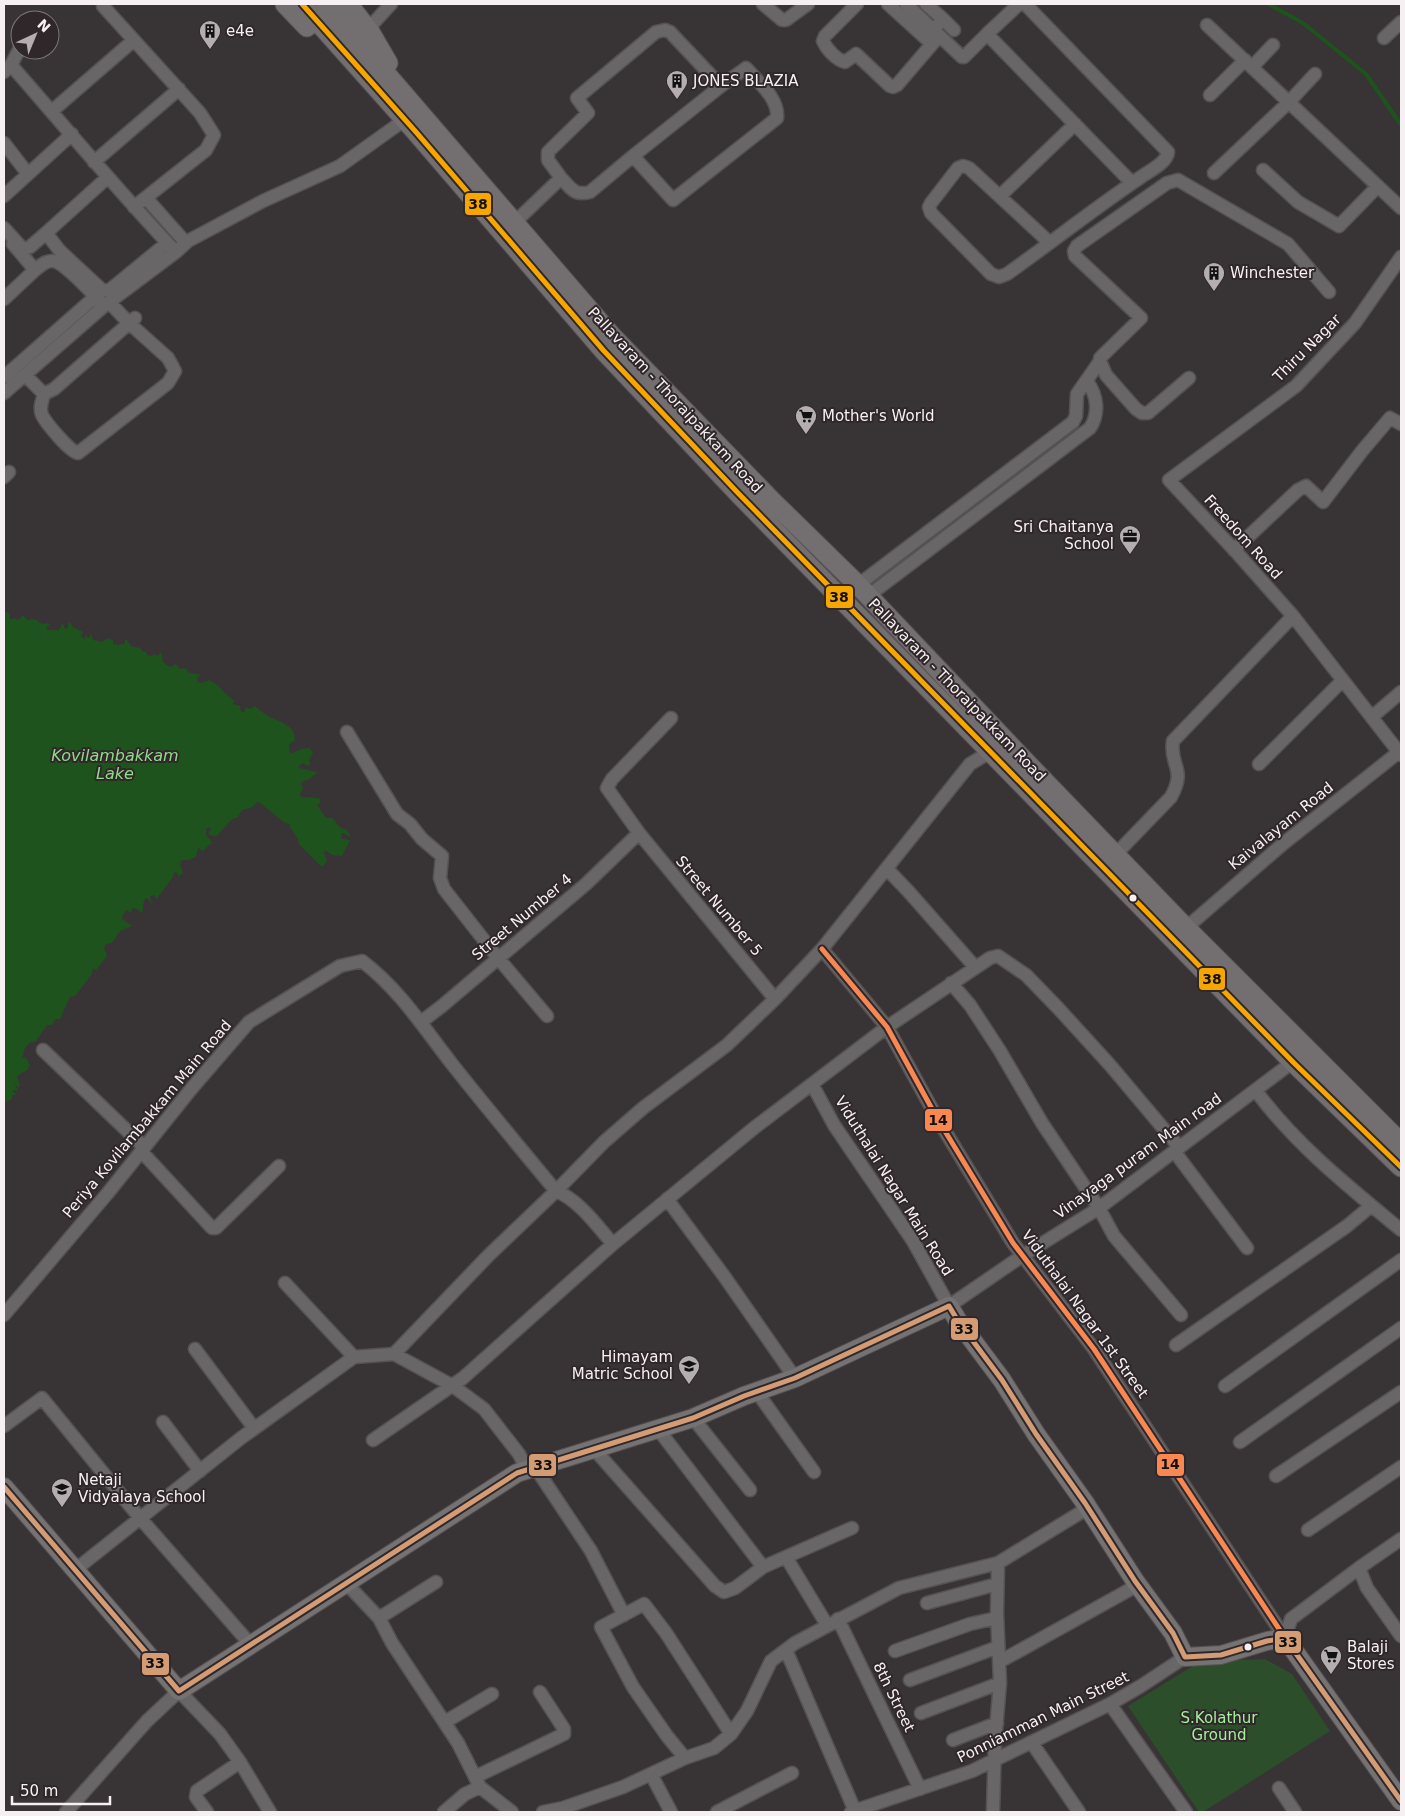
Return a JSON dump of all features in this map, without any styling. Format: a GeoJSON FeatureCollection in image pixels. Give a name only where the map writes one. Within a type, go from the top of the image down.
{"type":"FeatureCollection","features":[{"type":"Feature","properties":{"kind":"main road"},"geometry":{"type":"LineString","coordinates":[[285,4],[307,28],[380,94]]}},
{"type":"Feature","properties":{"kind":"main road","name":"Pallavaram - Thoraipakkam Road"},"geometry":{"type":"LineString","coordinates":[[302,4],[380,94],[410,109],[515,222],[612,335],[772,501],[863,591],[1014,763],[1294,1063],[1401,1167]]}},
{"type":"Feature","properties":{"kind":"main road","name":"Pallavaram - Thoraipakkam Road"},"geometry":{"type":"LineString","coordinates":[[326,4],[604,350],[738,493],[990,752],[1014,763],[1115,855],[1307,1050],[1401,1142]]}},
{"type":"Feature","properties":{"kind":"main road"},"geometry":{"type":"LineString","coordinates":[[348,4],[368,29],[410,109]]}},
{"type":"Feature","properties":{"kind":"street"},"geometry":{"type":"LineString","coordinates":[[368,29],[391,4]]}},
{"type":"Feature","properties":{"kind":"street"},"geometry":{"type":"LineString","coordinates":[[763,4],[782,20],[789,19],[804,8]]}},
{"type":"Feature","properties":{"kind":"street"},"geometry":{"type":"LineString","coordinates":[[857,4],[825,36],[823,41],[826,47],[841,61],[845,62],[856,54],[893,87],[934,37],[942,19]]}},
{"type":"Feature","properties":{"kind":"street"},"geometry":{"type":"LineString","coordinates":[[888,4],[962,57],[1019,4]]}},
{"type":"Feature","properties":{"kind":"street"},"geometry":{"type":"LineString","coordinates":[[906,4],[934,37]]}},
{"type":"Feature","properties":{"kind":"street"},"geometry":{"type":"LineString","coordinates":[[926,4],[954,30]]}},
{"type":"Feature","properties":{"kind":"street"},"geometry":{"type":"LineString","coordinates":[[1023,4],[1034,13],[1168,152],[1165,160],[1132,183],[1050,243],[1007,274],[999,278],[991,274],[931,213],[929,208],[958,168],[964,166],[969,168],[1050,243]]}},
{"type":"Feature","properties":{"kind":"street"},"geometry":{"type":"LineString","coordinates":[[103,6],[200,113],[214,135],[206,150],[134,207]]}},
{"type":"Feature","properties":{"kind":"street"},"geometry":{"type":"LineString","coordinates":[[1384,38],[1401,22]]}},
{"type":"Feature","properties":{"kind":"street"},"geometry":{"type":"LineString","coordinates":[[1207,25],[1401,208]]}},
{"type":"Feature","properties":{"kind":"street"},"geometry":{"type":"LineString","coordinates":[[633,156],[673,200],[777,118],[778,108],[774,100],[746,68],[720,86],[633,156],[590,192],[581,194],[576,193],[561,178],[548,160],[548,152],[588,113],[577,98],[656,32],[665,30],[670,32],[720,86]]}},
{"type":"Feature","properties":{"kind":"street"},"geometry":{"type":"LineString","coordinates":[[987,34],[1132,183]]}},
{"type":"Feature","properties":{"kind":"street"},"geometry":{"type":"LineString","coordinates":[[52,112],[134,40]]}},
{"type":"Feature","properties":{"kind":"street"},"geometry":{"type":"LineString","coordinates":[[1210,96],[1273,45]]}},
{"type":"Feature","properties":{"kind":"street"},"geometry":{"type":"LineString","coordinates":[[8,69],[52,112],[94,162],[172,248]]}},
{"type":"Feature","properties":{"kind":"street"},"geometry":{"type":"LineString","coordinates":[[1214,173],[1289,102],[1315,74]]}},
{"type":"Feature","properties":{"kind":"street"},"geometry":{"type":"LineString","coordinates":[[94,162],[179,89]]}},
{"type":"Feature","properties":{"kind":"street"},"geometry":{"type":"LineString","coordinates":[[46,233],[60,251],[103,291],[111,289],[172,248],[186,243],[263,201],[340,166],[410,109]]}},
{"type":"Feature","properties":{"kind":"street"},"geometry":{"type":"LineString","coordinates":[[1000,196],[1075,124]]}},
{"type":"Feature","properties":{"kind":"street"},"geometry":{"type":"LineString","coordinates":[[4,196],[72,134]]}},
{"type":"Feature","properties":{"kind":"street"},"geometry":{"type":"LineString","coordinates":[[4,143],[28,174]]}},
{"type":"Feature","properties":{"kind":"street"},"geometry":{"type":"LineString","coordinates":[[1263,170],[1298,202],[1339,226],[1378,186]]}},
{"type":"Feature","properties":{"kind":"street"},"geometry":{"type":"LineString","coordinates":[[4,228],[23,249],[30,247],[108,177]]}},
{"type":"Feature","properties":{"kind":"street"},"geometry":{"type":"LineString","coordinates":[[515,222],[561,178]]}},
{"type":"Feature","properties":{"kind":"street"},"geometry":{"type":"LineString","coordinates":[[863,591],[955,510],[1069,426],[1076,416],[1077,394],[1080,387],[1087,381],[1100,358],[1140,318],[1075,256],[1074,251],[1077,246],[1172,180],[1178,180],[1288,244],[1329,292]]}},
{"type":"Feature","properties":{"kind":"street"},"geometry":{"type":"LineString","coordinates":[[146,198],[186,243]]}},
{"type":"Feature","properties":{"kind":"street"},"geometry":{"type":"LineString","coordinates":[[4,233],[35,270]]}},
{"type":"Feature","properties":{"kind":"street"},"geometry":{"type":"LineString","coordinates":[[4,377],[172,248]]}},
{"type":"Feature","properties":{"kind":"street","name":"Thiru Nagar"},"geometry":{"type":"LineString","coordinates":[[1169,480],[1296,386],[1355,323],[1401,257]]}},
{"type":"Feature","properties":{"kind":"street"},"geometry":{"type":"LineString","coordinates":[[4,299],[35,270],[46,262],[54,261],[64,266],[103,301],[132,321],[168,358],[175,371],[168,383],[78,453],[74,452],[59,437],[42,414],[41,408],[44,394]]}},
{"type":"Feature","properties":{"kind":"street"},"geometry":{"type":"LineString","coordinates":[[4,393],[103,301]]}},
{"type":"Feature","properties":{"kind":"street"},"geometry":{"type":"LineString","coordinates":[[44,394],[54,389],[132,321]]}},
{"type":"Feature","properties":{"kind":"street"},"geometry":{"type":"LineString","coordinates":[[1100,361],[1106,375],[1136,410],[1142,413],[1148,413],[1189,378]]}},
{"type":"Feature","properties":{"kind":"street"},"geometry":{"type":"LineString","coordinates":[[25,375],[44,394]]}},
{"type":"Feature","properties":{"kind":"street"},"geometry":{"type":"LineString","coordinates":[[863,591],[1090,428],[1096,420],[1096,413],[1093,390],[1087,381]]}},
{"type":"Feature","properties":{"kind":"street"},"geometry":{"type":"LineString","coordinates":[[1234,550],[1298,490],[1306,486],[1323,502],[1390,418],[1401,424]]}},
{"type":"Feature","properties":{"kind":"street","name":"Freedom Road"},"geometry":{"type":"LineString","coordinates":[[1169,480],[1293,616],[1400,753]]}},
{"type":"Feature","properties":{"kind":"street"},"geometry":{"type":"LineString","coordinates":[[1115,855],[1171,797],[1177,787],[1179,775],[1171,748],[1173,741],[1293,616]]}},
{"type":"Feature","properties":{"kind":"street"},"geometry":{"type":"LineString","coordinates":[[1259,764],[1344,680]]}},
{"type":"Feature","properties":{"kind":"street"},"geometry":{"type":"LineString","coordinates":[[1373,716],[1401,692]]}},
{"type":"Feature","properties":{"kind":"street","name":"Street Number 5"},"geometry":{"type":"LineString","coordinates":[[671,718],[612,779],[607,788],[639,833],[775,999]]}},
{"type":"Feature","properties":{"kind":"street"},"geometry":{"type":"LineString","coordinates":[[347,732],[397,814],[410,824],[422,839],[442,856],[440,878],[444,889],[546,1016]]}},
{"type":"Feature","properties":{"kind":"street"},"geometry":{"type":"LineString","coordinates":[[394,1354],[488,1256],[604,1142],[642,1108],[727,1045],[775,999],[822,949],[970,764],[990,752]]}},
{"type":"Feature","properties":{"kind":"street","name":"Kaivalayam Road"},"geometry":{"type":"LineString","coordinates":[[1186,928],[1284,843],[1400,753]]}},
{"type":"Feature","properties":{"kind":"street","name":"Street Number 4"},"geometry":{"type":"LineString","coordinates":[[421,1022],[586,884],[639,833]]}},
{"type":"Feature","properties":{"kind":"street"},"geometry":{"type":"LineString","coordinates":[[887,869],[975,967]]}},
{"type":"Feature","properties":{"kind":"street","name":"Viduthalai Nagar 1st Street"},"geometry":{"type":"LineString","coordinates":[[822,949],[887,1027],[937,1118],[1022,1256],[1094,1349],[1285,1638]]}},
{"type":"Feature","properties":{"kind":"street"},"geometry":{"type":"LineString","coordinates":[[373,1440],[453,1386],[613,1244],[812,1084],[887,1027],[975,967],[990,958],[998,956],[1026,975],[1110,1065],[1178,1149],[1177,1155],[1247,1248]]}},
{"type":"Feature","properties":{"kind":"street","name":"Periya Kovilambakkam Main Road"},"geometry":{"type":"LineString","coordinates":[[4,1315],[249,1022],[340,966],[362,961],[381,976],[421,1022],[500,1125],[556,1191],[564,1194],[578,1206],[613,1244]]}},
{"type":"Feature","properties":{"kind":"street"},"geometry":{"type":"LineString","coordinates":[[951,983],[970,1005],[1000,1051],[1042,1124],[1099,1208],[1114,1236],[1180,1316]]}},
{"type":"Feature","properties":{"kind":"street"},"geometry":{"type":"LineString","coordinates":[[43,1050],[143,1149],[212,1228],[216,1228],[279,1166]]}},
{"type":"Feature","properties":{"kind":"street","name":"Vinayaga puram Main road"},"geometry":{"type":"LineString","coordinates":[[949,1306],[1022,1256],[1099,1208],[1294,1063],[1307,1050]]}},
{"type":"Feature","properties":{"kind":"street","name":"Viduthalai Nagar Main Road"},"geometry":{"type":"LineString","coordinates":[[812,1084],[834,1125],[913,1241],[949,1306]]}},
{"type":"Feature","properties":{"kind":"street"},"geometry":{"type":"LineString","coordinates":[[1256,1091],[1283,1126],[1344,1183],[1401,1230]]}},
{"type":"Feature","properties":{"kind":"street"},"geometry":{"type":"LineString","coordinates":[[667,1199],[724,1276],[795,1378]]}},
{"type":"Feature","properties":{"kind":"street"},"geometry":{"type":"LineString","coordinates":[[1176,1345],[1347,1226],[1372,1206]]}},
{"type":"Feature","properties":{"kind":"street"},"geometry":{"type":"LineString","coordinates":[[1225,1386],[1401,1260]]}},
{"type":"Feature","properties":{"kind":"street"},"geometry":{"type":"LineString","coordinates":[[285,1284],[354,1357]]}},
{"type":"Feature","properties":{"kind":"street"},"geometry":{"type":"LineString","coordinates":[[66,1812],[147,1721],[179,1691],[517,1473],[693,1418],[795,1378],[949,1306],[1002,1380],[1036,1434],[1088,1508],[1138,1585],[1173,1633],[1185,1657],[1220,1655],[1266,1641],[1285,1638]]}},
{"type":"Feature","properties":{"kind":"street"},"geometry":{"type":"LineString","coordinates":[[1240,1442],[1401,1328]]}},
{"type":"Feature","properties":{"kind":"street"},"geometry":{"type":"LineString","coordinates":[[195,1349],[254,1428]]}},
{"type":"Feature","properties":{"kind":"street"},"geometry":{"type":"LineString","coordinates":[[75,1570],[254,1428],[354,1357],[394,1354],[453,1386],[484,1409],[531,1468],[591,1551],[624,1615]]}},
{"type":"Feature","properties":{"kind":"street"},"geometry":{"type":"LineString","coordinates":[[757,1392],[814,1472]]}},
{"type":"Feature","properties":{"kind":"street"},"geometry":{"type":"LineString","coordinates":[[1276,1476],[1401,1392]]}},
{"type":"Feature","properties":{"kind":"street"},"geometry":{"type":"LineString","coordinates":[[4,1426],[42,1398],[140,1518],[251,1645]]}},
{"type":"Feature","properties":{"kind":"street"},"geometry":{"type":"LineString","coordinates":[[693,1418],[750,1490]]}},
{"type":"Feature","properties":{"kind":"street"},"geometry":{"type":"LineString","coordinates":[[163,1422],[200,1471]]}},
{"type":"Feature","properties":{"kind":"street"},"geometry":{"type":"LineString","coordinates":[[658,1429],[763,1567]]}},
{"type":"Feature","properties":{"kind":"street"},"geometry":{"type":"LineString","coordinates":[[594,1449],[715,1586],[724,1592],[735,1588],[763,1567],[852,1528]]}},
{"type":"Feature","properties":{"kind":"street"},"geometry":{"type":"LineString","coordinates":[[1308,1530],[1401,1467]]}},
{"type":"Feature","properties":{"kind":"street"},"geometry":{"type":"LineString","coordinates":[[4,1487],[179,1691],[220,1734],[240,1762],[270,1812]]}},
{"type":"Feature","properties":{"kind":"street"},"geometry":{"type":"LineString","coordinates":[[543,1812],[563,1810],[624,1787],[685,1758],[714,1748],[731,1734],[747,1711],[771,1661],[786,1650],[833,1622],[899,1588],[998,1563],[1088,1508]]}},
{"type":"Feature","properties":{"kind":"street"},"geometry":{"type":"LineString","coordinates":[[1285,1638],[1291,1619],[1358,1568],[1401,1539]]}},
{"type":"Feature","properties":{"kind":"street","name":"8th Street"},"geometry":{"type":"LineString","coordinates":[[786,1557],[833,1622],[920,1789]]}},
{"type":"Feature","properties":{"kind":"street"},"geometry":{"type":"LineString","coordinates":[[993,1812],[996,1760],[995,1741],[1000,1683],[997,1618],[998,1563]]}},
{"type":"Feature","properties":{"kind":"street"},"geometry":{"type":"LineString","coordinates":[[1358,1568],[1367,1588],[1401,1636]]}},
{"type":"Feature","properties":{"kind":"street"},"geometry":{"type":"LineString","coordinates":[[379,1618],[436,1582]]}},
{"type":"Feature","properties":{"kind":"street"},"geometry":{"type":"LineString","coordinates":[[346,1583],[379,1618],[392,1643],[445,1722],[478,1782],[512,1812]]}},
{"type":"Feature","properties":{"kind":"street"},"geometry":{"type":"LineString","coordinates":[[927,1603],[998,1584]]}},
{"type":"Feature","properties":{"kind":"street"},"geometry":{"type":"LineString","coordinates":[[999,1662],[1138,1585]]}},
{"type":"Feature","properties":{"kind":"street"},"geometry":{"type":"LineString","coordinates":[[685,1758],[632,1686],[601,1627],[644,1604],[666,1633],[731,1734]]}},
{"type":"Feature","properties":{"kind":"street"},"geometry":{"type":"LineString","coordinates":[[895,1651],[970,1624],[997,1618]]}},
{"type":"Feature","properties":{"kind":"street"},"geometry":{"type":"LineString","coordinates":[[1285,1638],[1401,1801]]}},
{"type":"Feature","properties":{"kind":"street"},"geometry":{"type":"LineString","coordinates":[[910,1680],[998,1647]]}},
{"type":"Feature","properties":{"kind":"street"},"geometry":{"type":"LineString","coordinates":[[786,1650],[853,1811]]}},
{"type":"Feature","properties":{"kind":"street","name":"Ponniamman Main Street"},"geometry":{"type":"LineString","coordinates":[[853,1811],[972,1771],[996,1760],[1110,1704],[1185,1657]]}},
{"type":"Feature","properties":{"kind":"street"},"geometry":{"type":"LineString","coordinates":[[921,1714],[1000,1683]]}},
{"type":"Feature","properties":{"kind":"street"},"geometry":{"type":"LineString","coordinates":[[444,1812],[478,1782],[564,1734],[564,1729],[540,1692]]}},
{"type":"Feature","properties":{"kind":"street"},"geometry":{"type":"LineString","coordinates":[[445,1722],[492,1694]]}},
{"type":"Feature","properties":{"kind":"street"},"geometry":{"type":"LineString","coordinates":[[1110,1704],[1186,1812]]}},
{"type":"Feature","properties":{"kind":"street"},"geometry":{"type":"LineString","coordinates":[[952,1740],[998,1723]]}},
{"type":"Feature","properties":{"kind":"street"},"geometry":{"type":"LineString","coordinates":[[1032,1743],[1079,1812]]}},
{"type":"Feature","properties":{"kind":"street"},"geometry":{"type":"LineString","coordinates":[[207,1812],[196,1797],[197,1791],[240,1762]]}},
{"type":"Feature","properties":{"kind":"street"},"geometry":{"type":"LineString","coordinates":[[717,1812],[792,1773]]}},
{"type":"Feature","properties":{"kind":"street"},"geometry":{"type":"LineString","coordinates":[[651,1774],[671,1812]]}},
{"type":"Feature","properties":{"kind":"street"},"geometry":{"type":"LineString","coordinates":[[1279,1788],[1295,1812]]}},
{"type":"Feature","properties":{"kind":"green space","name":"S.Kolathur Ground"},"geometry":{"type":"Polygon","coordinates":[[[1265,1659],[1292,1674],[1330,1731],[1203,1812],[1199,1812],[1128,1706],[1193,1666],[1233,1660],[1265,1659]]]}},
{"type":"Feature","properties":{"kind":"water","name":"Kovilambakkam Lake"},"geometry":{"type":"Polygon","coordinates":[[[4,611],[10,614],[10,620],[14,618],[18,620],[23,615],[27,620],[35,619],[42,624],[48,623],[50,625],[46,627],[47,630],[58,630],[61,624],[64,625],[65,629],[68,628],[68,623],[70,622],[73,627],[83,632],[81,636],[85,639],[85,635],[89,638],[91,633],[93,640],[102,642],[109,638],[113,639],[113,644],[119,645],[127,640],[131,646],[140,648],[143,652],[146,651],[147,655],[152,656],[154,654],[158,656],[160,652],[163,662],[170,667],[176,664],[180,669],[186,668],[189,673],[200,675],[197,679],[198,682],[202,683],[209,680],[217,685],[234,700],[233,704],[240,706],[241,712],[244,712],[246,707],[250,709],[255,706],[265,714],[289,726],[295,740],[289,745],[290,754],[301,749],[310,748],[313,753],[309,760],[310,764],[308,766],[303,763],[298,767],[317,773],[302,782],[301,797],[319,798],[321,802],[317,805],[326,818],[332,818],[341,828],[347,830],[351,837],[343,833],[341,834],[342,839],[350,840],[342,856],[332,855],[325,850],[324,853],[327,861],[322,867],[299,844],[290,824],[285,823],[257,802],[251,808],[242,810],[238,817],[231,820],[216,837],[208,834],[211,829],[209,827],[206,829],[206,835],[212,842],[203,851],[198,848],[196,857],[182,860],[180,864],[183,873],[178,877],[178,873],[174,872],[173,877],[156,899],[155,895],[150,896],[152,904],[147,898],[145,899],[142,912],[140,913],[139,910],[134,908],[131,909],[132,913],[126,910],[122,919],[132,926],[120,931],[112,943],[106,944],[104,949],[107,956],[97,969],[93,968],[92,974],[75,996],[70,997],[60,1019],[55,1019],[52,1025],[47,1025],[36,1041],[29,1043],[25,1048],[22,1058],[26,1058],[30,1065],[27,1070],[17,1076],[20,1086],[18,1087],[14,1083],[18,1090],[13,1089],[16,1095],[12,1095],[12,1099],[4,1103],[4,611]]]}},
{"type":"Feature","properties":{"kind":"waterway"},"geometry":{"type":"LineString","coordinates":[[1268,4],[1303,23],[1366,74],[1401,125]]}},
{"type":"Feature","properties":{"kind":"transit line","name":"38"},"geometry":{"type":"LineString","coordinates":[[302,4],[416,132],[604,351],[738,493],[1294,1063],[1401,1167]]}},
{"type":"Feature","properties":{"kind":"transit line","name":"14"},"geometry":{"type":"LineString","coordinates":[[822,949],[887,1027],[937,1118],[1013,1243],[1094,1349],[1285,1638]]}},
{"type":"Feature","properties":{"kind":"transit line","name":"33"},"geometry":{"type":"LineString","coordinates":[[4,1487],[179,1691],[517,1473],[693,1418],[744,1396],[795,1378],[949,1306],[1002,1380],[1135,1581],[1173,1633],[1185,1657],[1221,1655],[1267,1641],[1285,1638],[1401,1801]]}},
{"type":"Feature","properties":{"kind":"place","name":"e4e"},"geometry":{"type":"Point","coordinates":[210,50]}},
{"type":"Feature","properties":{"kind":"place","name":"JONES BLAZIA"},"geometry":{"type":"Point","coordinates":[677,100]}},
{"type":"Feature","properties":{"kind":"place","name":"Winchester"},"geometry":{"type":"Point","coordinates":[1214,292]}},
{"type":"Feature","properties":{"kind":"place","name":"Mother's World"},"geometry":{"type":"Point","coordinates":[806,435]}},
{"type":"Feature","properties":{"kind":"place","name":"Sri Chaitanya School"},"geometry":{"type":"Point","coordinates":[1130,555]}},
{"type":"Feature","properties":{"kind":"place","name":"Himayam Matric School"},"geometry":{"type":"Point","coordinates":[689,1385]}},
{"type":"Feature","properties":{"kind":"place","name":"Netaji Vidyalaya School"},"geometry":{"type":"Point","coordinates":[62,1508]}},
{"type":"Feature","properties":{"kind":"place","name":"Balaji Stores"},"geometry":{"type":"Point","coordinates":[1331,1675]}}]}
